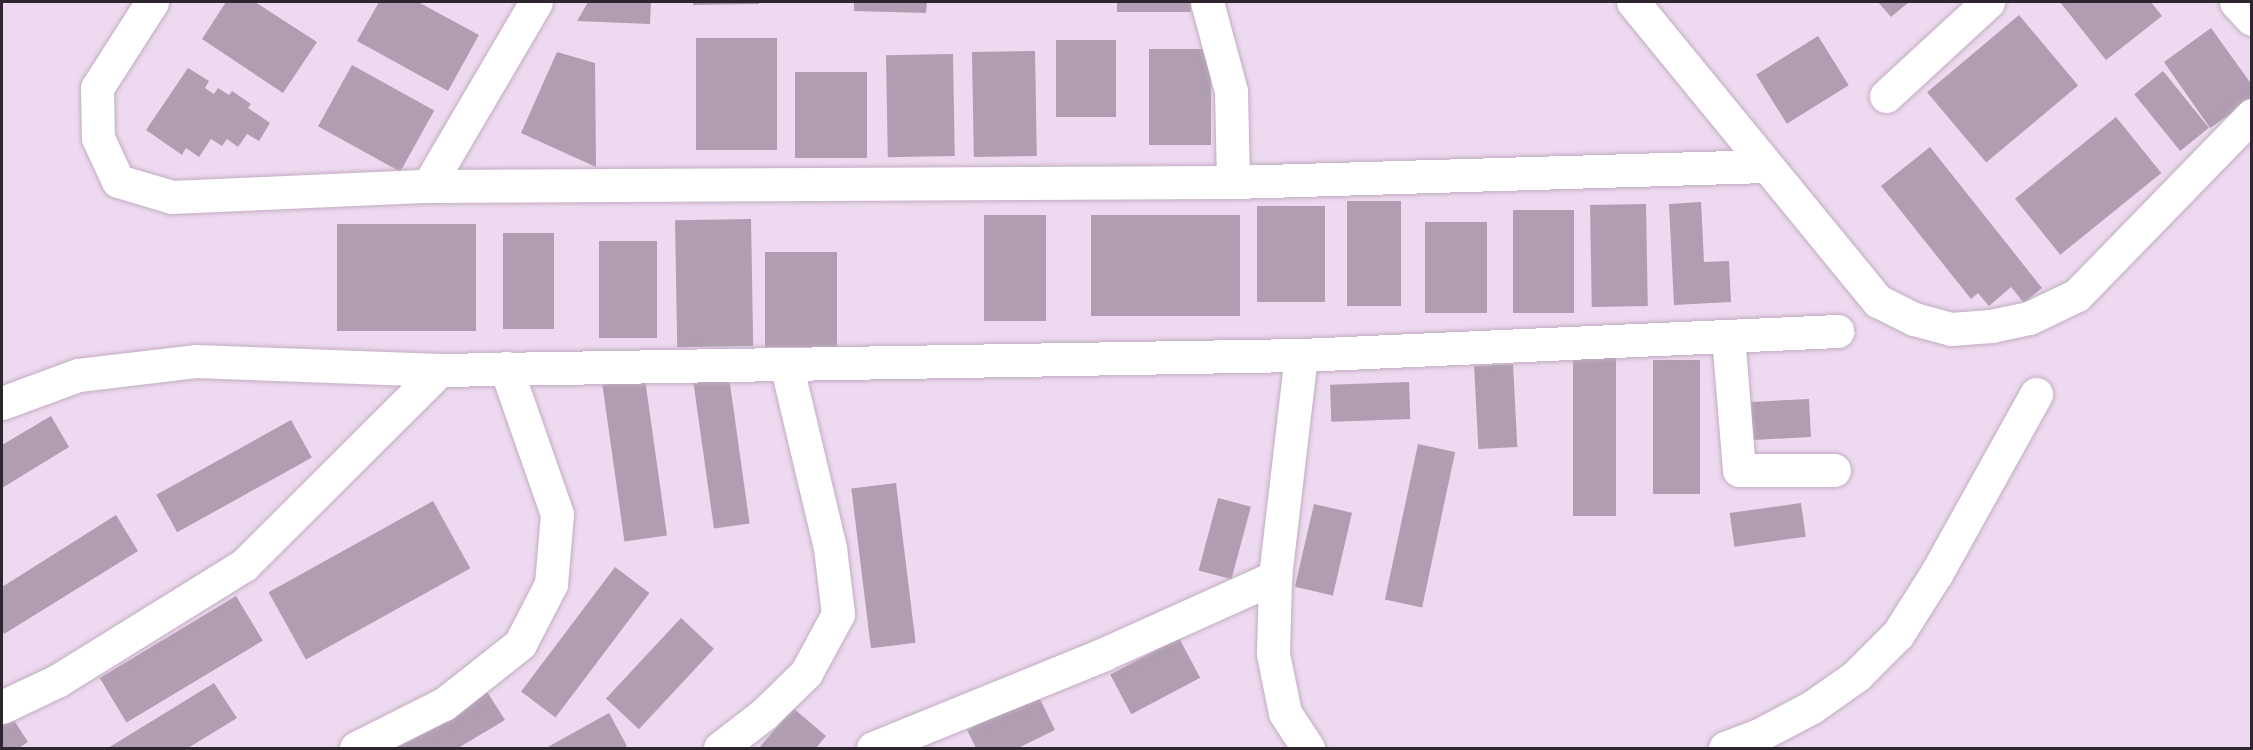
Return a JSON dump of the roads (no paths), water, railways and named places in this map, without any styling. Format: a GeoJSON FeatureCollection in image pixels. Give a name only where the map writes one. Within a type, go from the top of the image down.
{"type":"FeatureCollection","features":[{"type":"Feature","properties":{"kind":"street"},"geometry":{"type":"LineString","coordinates":[[152,2],[97,88],[98,138],[118,182],[172,197],[428,186],[1233,182],[1766,166]]}},
{"type":"Feature","properties":{"kind":"street"},"geometry":{"type":"LineString","coordinates":[[428,186],[536,2]]}},
{"type":"Feature","properties":{"kind":"street"},"geometry":{"type":"LineString","coordinates":[[1207,2],[1231,91],[1233,182]]}},
{"type":"Feature","properties":{"kind":"street"},"geometry":{"type":"LineString","coordinates":[[1633,2],[1878,301],[1914,320],[1951,329],[1991,326],[2029,318],[2077,295],[2252,116]]}},
{"type":"Feature","properties":{"kind":"street"},"geometry":{"type":"LineString","coordinates":[[1886,96],[1988,2]]}},
{"type":"Feature","properties":{"kind":"street"},"geometry":{"type":"LineString","coordinates":[[2235,2],[2252,19]]}},
{"type":"Feature","properties":{"kind":"street"},"geometry":{"type":"LineString","coordinates":[[2,403],[78,375],[195,361],[440,370],[1301,355],[1837,331]]}},
{"type":"Feature","properties":{"kind":"street"},"geometry":{"type":"LineString","coordinates":[[1728,336],[1739,470],[1834,470]]}},
{"type":"Feature","properties":{"kind":"street"},"geometry":{"type":"LineString","coordinates":[[1301,355],[1275,578],[1273,654],[1285,713],[1308,748]]}},
{"type":"Feature","properties":{"kind":"street"},"geometry":{"type":"LineString","coordinates":[[720,748],[764,714],[806,673],[838,614],[830,548],[786,364]]}},
{"type":"Feature","properties":{"kind":"street"},"geometry":{"type":"LineString","coordinates":[[356,748],[444,705],[520,644],[551,584],[557,514],[506,368]]}},
{"type":"Feature","properties":{"kind":"street"},"geometry":{"type":"LineString","coordinates":[[2,707],[57,681],[244,565],[440,370]]}},
{"type":"Feature","properties":{"kind":"street"},"geometry":{"type":"LineString","coordinates":[[1725,748],[1757,736],[1812,707],[1856,676],[1898,634],[1936,574],[2036,394]]}},
{"type":"Feature","properties":{"kind":"street"},"geometry":{"type":"LineString","coordinates":[[873,748],[1104,654],[1275,578]]}}]}
